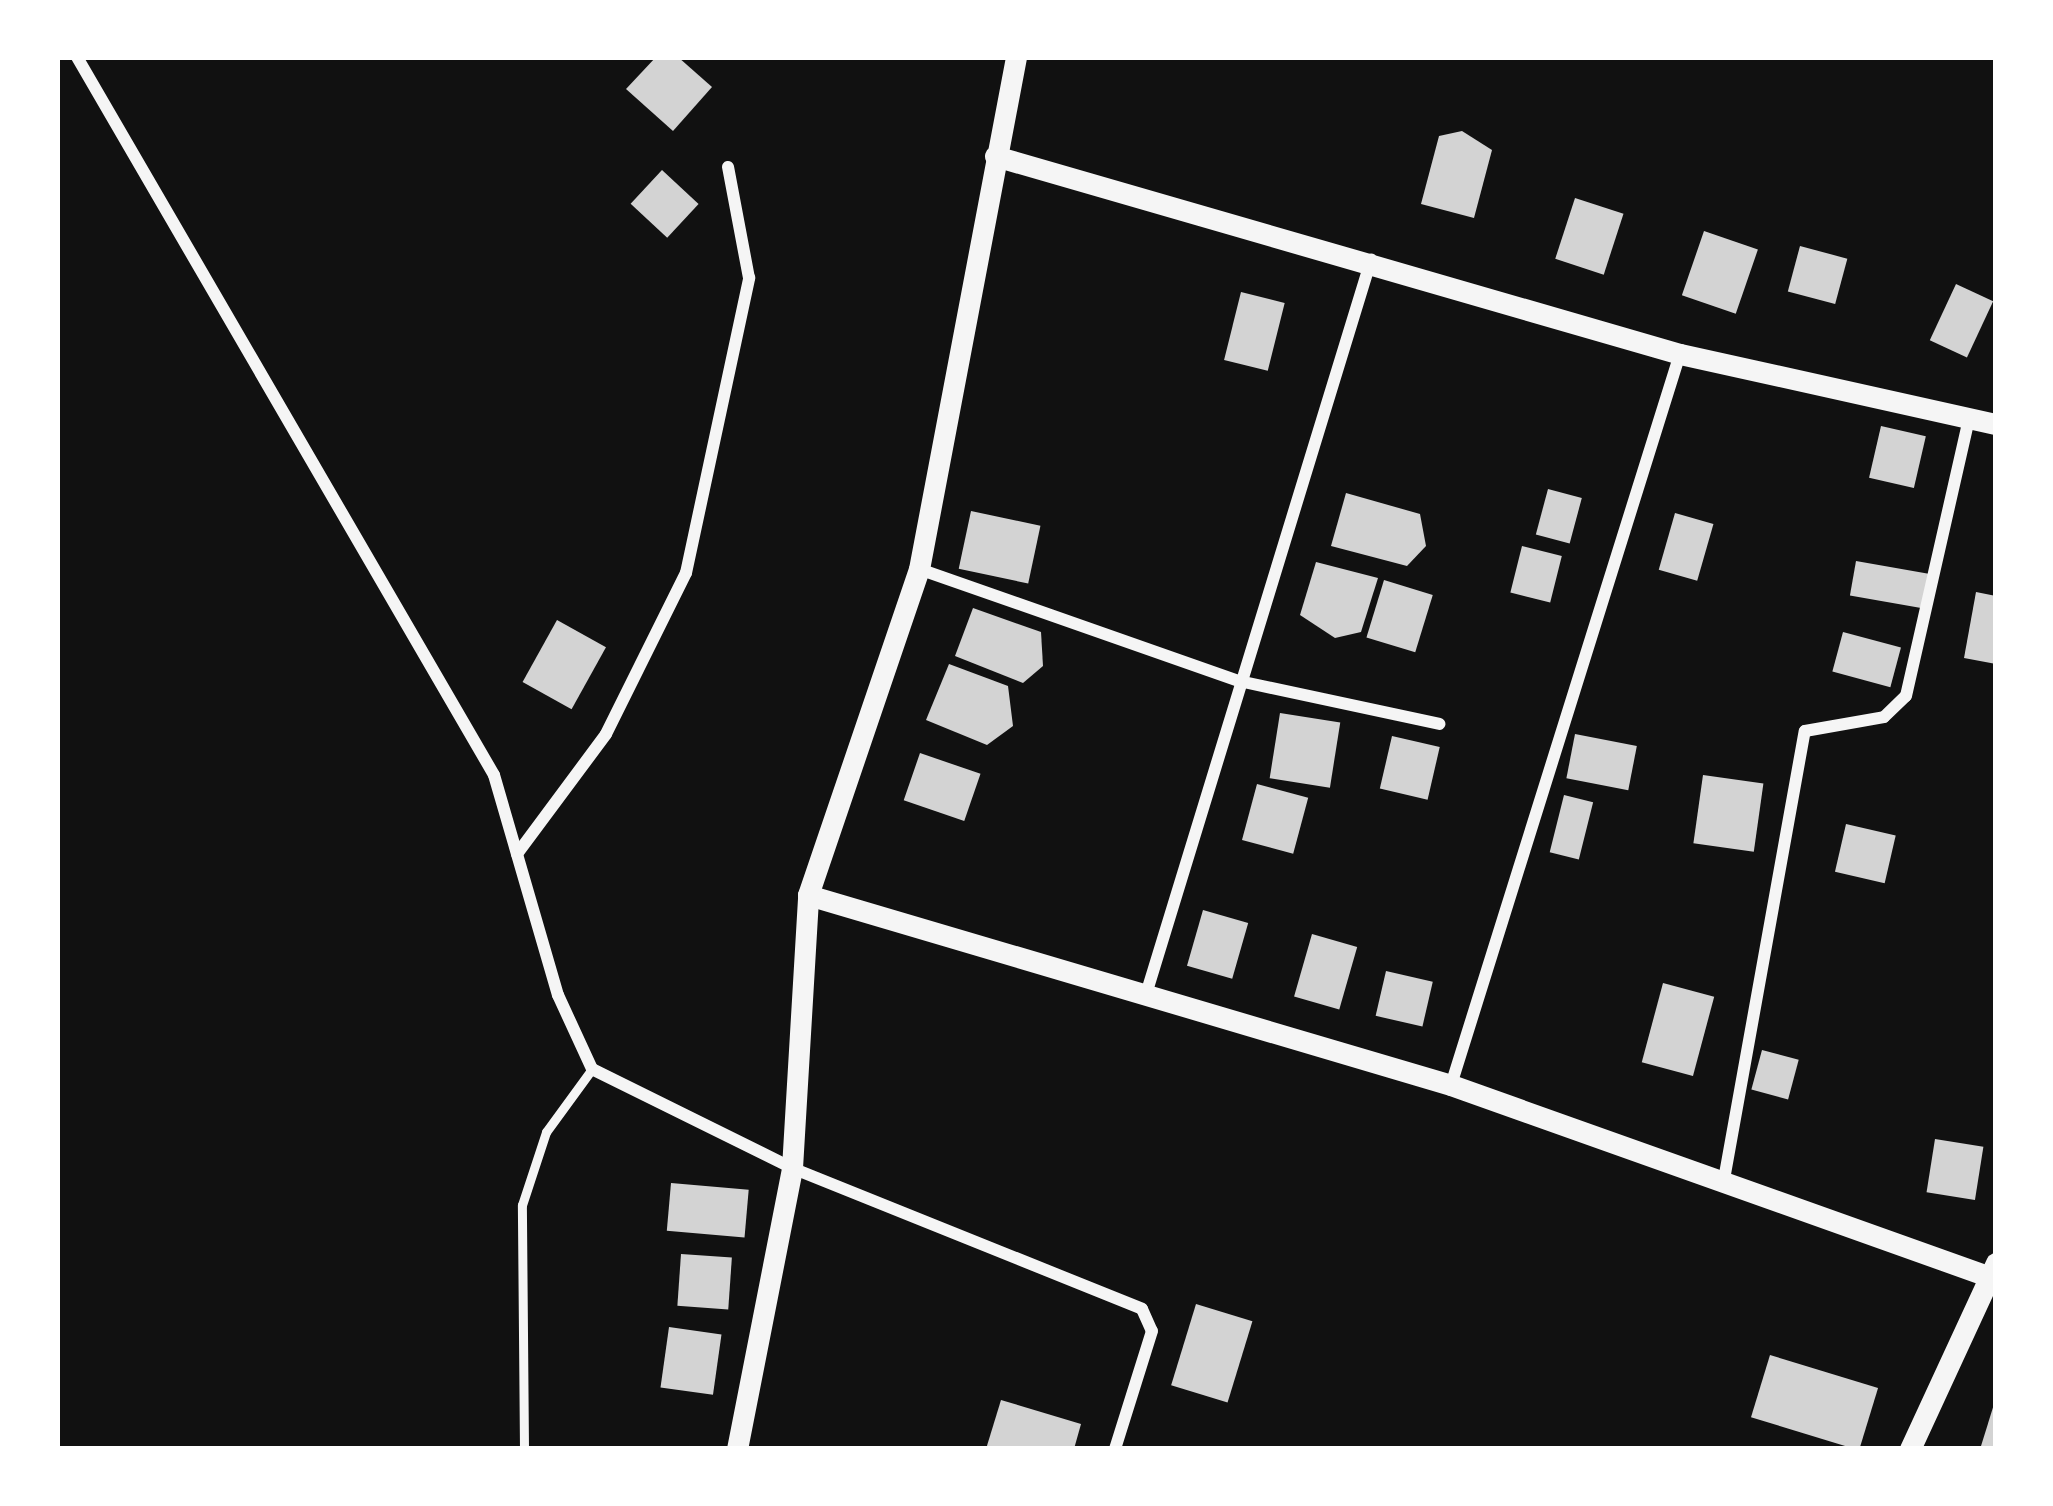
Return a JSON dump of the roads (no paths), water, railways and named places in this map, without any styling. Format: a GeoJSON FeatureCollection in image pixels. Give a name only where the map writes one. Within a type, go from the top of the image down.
{"type":"FeatureCollection","features":[{"type":"Feature","properties":{"kind":"street"},"geometry":{"type":"LineString","coordinates":[[76,57],[494,775],[592,1069],[792,1168],[1142,1310],[1152,1330],[1115,1449]]}},
{"type":"Feature","properties":{"kind":"street"},"geometry":{"type":"LineString","coordinates":[[737,1449],[792,1168],[808,895],[919,569],[1016,57]]}},
{"type":"Feature","properties":{"kind":"street"},"geometry":{"type":"LineString","coordinates":[[995,156],[1372,259],[1680,354],[1996,424]]}},
{"type":"Feature","properties":{"kind":"street"},"geometry":{"type":"LineString","coordinates":[[517,854],[606,734],[686,572],[749,278],[728,167]]}},
{"type":"Feature","properties":{"kind":"street"},"geometry":{"type":"LineString","coordinates":[[1147,992],[1372,259]]}},
{"type":"Feature","properties":{"kind":"street"},"geometry":{"type":"LineString","coordinates":[[1451,1085],[1680,354]]}},
{"type":"Feature","properties":{"kind":"street"},"geometry":{"type":"LineString","coordinates":[[1725,1174],[1805,731],[1884,717],[1906,696],[1969,418]]}},
{"type":"Feature","properties":{"kind":"street"},"geometry":{"type":"LineString","coordinates":[[919,569],[1239,681],[1439,724]]}},
{"type":"Feature","properties":{"kind":"street"},"geometry":{"type":"LineString","coordinates":[[808,895],[1451,1085],[1725,1174],[1993,1273],[1910,1449]]}},
{"type":"Feature","properties":{"kind":"lane"},"geometry":{"type":"LineString","coordinates":[[524,1449],[522,1205],[545,1132],[592,1069]]}}]}
